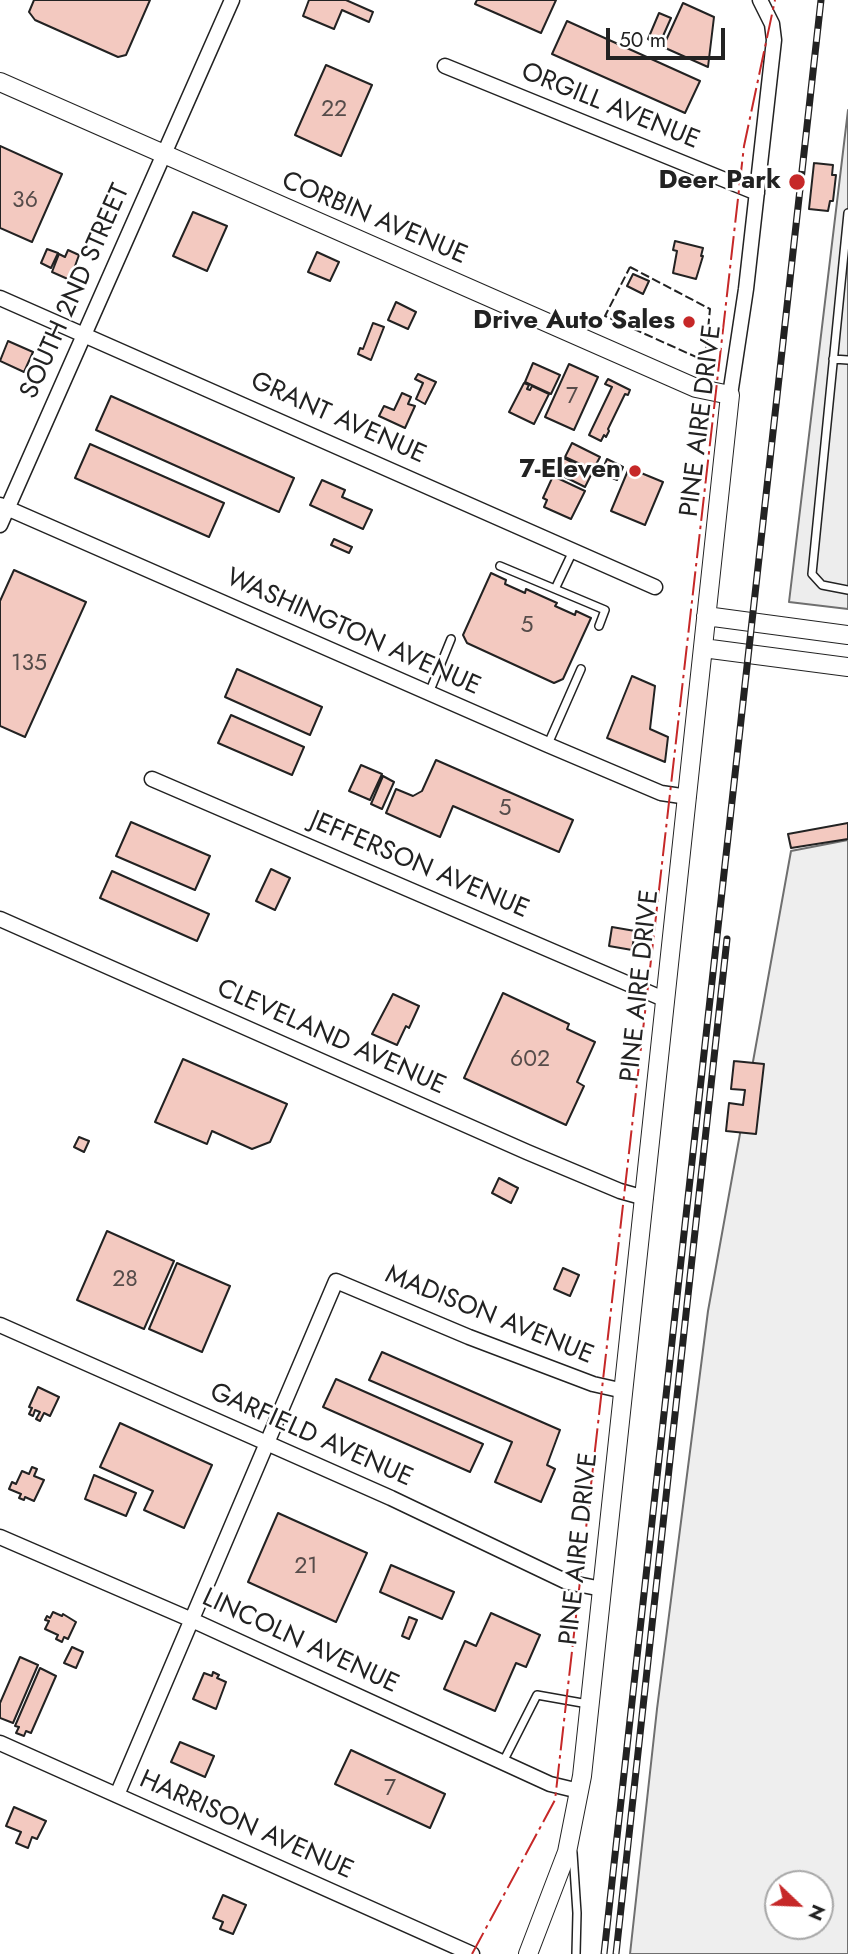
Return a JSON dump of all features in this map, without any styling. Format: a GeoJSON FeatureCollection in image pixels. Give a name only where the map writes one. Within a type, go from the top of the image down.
{"type":"FeatureCollection","features":[{"type":"Feature","properties":{"kind":"street","name":"SOUTH 2ND STREET"},"geometry":{"type":"LineString","coordinates":[[0,526],[4,507],[232,0]]}},
{"type":"Feature","properties":{"kind":"street","name":"PINE AIRE DRIVE"},"geometry":{"type":"LineString","coordinates":[[528,1954],[555,1888],[572,1834],[579,1791],[730,395],[746,289],[774,40],[769,16],[760,0]]}},
{"type":"Feature","properties":{"kind":"street","name":"ORGILL AVENUE"},"geometry":{"type":"LineString","coordinates":[[445,66],[757,193]]}},
{"type":"Feature","properties":{"kind":"street","name":"CORBIN AVENUE"},"geometry":{"type":"LineString","coordinates":[[0,82],[696,388],[730,395]]}},
{"type":"Feature","properties":{"kind":"street","name":"GRANT AVENUE"},"geometry":{"type":"LineString","coordinates":[[0,298],[655,587]]}},
{"type":"Feature","properties":{"kind":"street","name":"WASHINGTON AVENUE"},"geometry":{"type":"LineString","coordinates":[[4,507],[661,793],[688,797]]}},
{"type":"Feature","properties":{"kind":"street"},"geometry":{"type":"LineString","coordinates":[[706,616],[848,635]]}},
{"type":"Feature","properties":{"kind":"street"},"geometry":{"type":"LineString","coordinates":[[703,648],[848,667]]}},
{"type":"Feature","properties":{"kind":"street","name":"JEFFERSON AVENUE"},"geometry":{"type":"LineString","coordinates":[[152,779],[666,1000]]}},
{"type":"Feature","properties":{"kind":"street","name":"CLEVELAND AVENUE"},"geometry":{"type":"LineString","coordinates":[[0,919],[527,1152],[620,1191],[645,1198]]}},
{"type":"Feature","properties":{"kind":"street","name":"MADISON AVENUE"},"geometry":{"type":"LineString","coordinates":[[267,1444],[336,1281],[469,1337],[593,1384],[624,1391]]}},
{"type":"Feature","properties":{"kind":"street","name":"GARFIELD AVENUE"},"geometry":{"type":"LineString","coordinates":[[0,1325],[391,1498],[567,1582],[602,1589]]}},
{"type":"Feature","properties":{"kind":"street"},"geometry":{"type":"LineString","coordinates":[[117,1796],[267,1444]]}},
{"type":"Feature","properties":{"kind":"street","name":"LINCOLN AVENUE"},"geometry":{"type":"LineString","coordinates":[[0,1537],[192,1620],[556,1787],[579,1791]]}},
{"type":"Feature","properties":{"kind":"street","name":"HARRISON AVENUE"},"geometry":{"type":"LineString","coordinates":[[0,1743],[467,1953]]}},
{"type":"Feature","properties":{"kind":"lane"},"geometry":{"type":"LineString","coordinates":[[848,213],[812,574],[822,584],[848,590]]}},
{"type":"Feature","properties":{"kind":"lane"},"geometry":{"type":"LineString","coordinates":[[833,359],[848,360]]}},
{"type":"Feature","properties":{"kind":"lane"},"geometry":{"type":"LineString","coordinates":[[555,589],[573,551]]}},
{"type":"Feature","properties":{"kind":"lane"},"geometry":{"type":"LineString","coordinates":[[500,566],[605,610],[599,626]]}},
{"type":"Feature","properties":{"kind":"lane"},"geometry":{"type":"LineString","coordinates":[[429,693],[451,639]]}},
{"type":"Feature","properties":{"kind":"lane"},"geometry":{"type":"LineString","coordinates":[[548,745],[580,669]]}},
{"type":"Feature","properties":{"kind":"lane"},"geometry":{"type":"LineString","coordinates":[[503,1763],[537,1695],[589,1704]]}},
{"type":"Feature","properties":{"kind":"lane"},"geometry":{"type":"LineString","coordinates":[[572,1834],[578,1913],[576,1954]]}},
{"type":"Feature","properties":{"kind":"shaded area"},"geometry":{"type":"Polygon","coordinates":[[[848,110],[848,609],[789,602],[848,110]]]}},
{"type":"Feature","properties":{"kind":"shaded area"},"geometry":{"type":"Polygon","coordinates":[[[848,840],[848,1954],[630,1954],[657,1709],[708,1311],[791,851],[848,840]]]}},
{"type":"Feature","properties":{"kind":"building"},"geometry":{"type":"Polygon","coordinates":[[[34,0],[150,0],[126,55],[118,57],[35,20],[29,12],[34,0]]]}},
{"type":"Feature","properties":{"kind":"building"},"geometry":{"type":"Polygon","coordinates":[[[309,0],[346,0],[373,12],[369,22],[342,10],[334,29],[303,16],[309,0]]]}},
{"type":"Feature","properties":{"kind":"building"},"geometry":{"type":"Polygon","coordinates":[[[477,0],[556,0],[541,33],[475,4],[477,0]]]}},
{"type":"Feature","properties":{"kind":"building"},"geometry":{"type":"Polygon","coordinates":[[[683,3],[714,17],[708,67],[663,47],[683,3]]]}},
{"type":"Feature","properties":{"kind":"building"},"geometry":{"type":"Polygon","coordinates":[[[659,13],[671,18],[659,45],[648,39],[659,13]]]}},
{"type":"Feature","properties":{"kind":"building"},"geometry":{"type":"Polygon","coordinates":[[[567,21],[700,81],[685,113],[552,54],[567,21]]]}},
{"type":"Feature","properties":{"kind":"building"},"geometry":{"type":"Polygon","coordinates":[[[326,65],[372,85],[341,156],[295,135],[326,65]]]}},
{"type":"Feature","properties":{"kind":"building"},"geometry":{"type":"Polygon","coordinates":[[[0,146],[62,174],[32,242],[0,228],[0,146]]]}},
{"type":"Feature","properties":{"kind":"building","name":"Deer Park"},"geometry":{"type":"Polygon","coordinates":[[[814,163],[833,165],[832,175],[836,175],[833,201],[830,201],[828,211],[809,209],[814,163]]]}},
{"type":"Feature","properties":{"kind":"building"},"geometry":{"type":"Polygon","coordinates":[[[193,212],[227,226],[207,271],[173,256],[193,212]]]}},
{"type":"Feature","properties":{"kind":"building"},"geometry":{"type":"Polygon","coordinates":[[[675,241],[703,248],[696,279],[673,273],[677,251],[673,250],[675,241]]]}},
{"type":"Feature","properties":{"kind":"building"},"geometry":{"type":"Polygon","coordinates":[[[47,249],[58,253],[51,268],[41,263],[47,249]]]}},
{"type":"Feature","properties":{"kind":"building"},"geometry":{"type":"Polygon","coordinates":[[[68,250],[79,255],[70,280],[52,272],[59,254],[65,257],[68,250]]]}},
{"type":"Feature","properties":{"kind":"building"},"geometry":{"type":"Polygon","coordinates":[[[317,252],[339,262],[330,281],[308,272],[317,252]]]}},
{"type":"Feature","properties":{"kind":"building"},"geometry":{"type":"Polygon","coordinates":[[[633,274],[649,281],[643,294],[627,286],[633,274]]]}},
{"type":"Feature","properties":{"kind":"building"},"geometry":{"type":"Polygon","coordinates":[[[396,302],[416,312],[408,329],[388,320],[396,302]]]}},
{"type":"Feature","properties":{"kind":"building"},"geometry":{"type":"Polygon","coordinates":[[[373,323],[384,327],[371,360],[358,354],[360,348],[363,349],[373,323]]]}},
{"type":"Feature","properties":{"kind":"building"},"geometry":{"type":"Polygon","coordinates":[[[8,341],[33,352],[24,372],[0,361],[8,341]]]}},
{"type":"Feature","properties":{"kind":"building"},"geometry":{"type":"Polygon","coordinates":[[[533,363],[560,375],[551,394],[525,382],[533,363]]]}},
{"type":"Feature","properties":{"kind":"building"},"geometry":{"type":"Polygon","coordinates":[[[569,364],[598,377],[574,430],[545,417],[569,364]]]}},
{"type":"Feature","properties":{"kind":"building"},"geometry":{"type":"Polygon","coordinates":[[[418,374],[436,382],[425,404],[416,399],[423,383],[415,379],[418,374]]]}},
{"type":"Feature","properties":{"kind":"building"},"geometry":{"type":"Polygon","coordinates":[[[608,379],[630,390],[628,395],[625,394],[606,437],[604,435],[601,441],[589,435],[612,387],[605,384],[608,379]]]}},
{"type":"Feature","properties":{"kind":"building"},"geometry":{"type":"Polygon","coordinates":[[[524,383],[529,385],[527,389],[530,390],[532,386],[549,394],[534,424],[509,412],[524,383]]]}},
{"type":"Feature","properties":{"kind":"building"},"geometry":{"type":"Polygon","coordinates":[[[402,393],[411,397],[408,404],[415,406],[405,428],[379,416],[384,406],[394,410],[402,393]]]}},
{"type":"Feature","properties":{"kind":"building"},"geometry":{"type":"Polygon","coordinates":[[[111,396],[294,478],[279,512],[96,430],[111,396]]]}},
{"type":"Feature","properties":{"kind":"building"},"geometry":{"type":"Polygon","coordinates":[[[572,443],[600,457],[593,470],[565,457],[572,443]]]}},
{"type":"Feature","properties":{"kind":"building"},"geometry":{"type":"Polygon","coordinates":[[[90,444],[224,503],[209,537],[75,478],[90,444]]]}},
{"type":"Feature","properties":{"kind":"building"},"geometry":{"type":"Polygon","coordinates":[[[564,458],[592,473],[585,487],[557,473],[564,458]]]}},
{"type":"Feature","properties":{"kind":"building"},"geometry":{"type":"Polygon","coordinates":[[[607,459],[623,467],[617,480],[601,473],[607,459]]]}},
{"type":"Feature","properties":{"kind":"building"},"geometry":{"type":"Polygon","coordinates":[[[629,468],[663,482],[645,525],[611,511],[629,468]]]}},
{"type":"Feature","properties":{"kind":"building"},"geometry":{"type":"Polygon","coordinates":[[[553,476],[585,491],[571,519],[544,507],[547,500],[543,498],[553,476]]]}},
{"type":"Feature","properties":{"kind":"building"},"geometry":{"type":"Polygon","coordinates":[[[322,480],[345,490],[342,497],[372,510],[363,529],[310,505],[322,480]]]}},
{"type":"Feature","properties":{"kind":"building"},"geometry":{"type":"Polygon","coordinates":[[[334,539],[352,547],[349,553],[331,545],[334,539]]]}},
{"type":"Feature","properties":{"kind":"building"},"geometry":{"type":"Polygon","coordinates":[[[14,570],[86,602],[25,737],[0,726],[0,601],[14,570]]]}},
{"type":"Feature","properties":{"kind":"building"},"geometry":{"type":"Polygon","coordinates":[[[491,573],[506,580],[505,584],[525,593],[526,589],[557,603],[555,606],[575,615],[576,611],[591,618],[563,679],[554,683],[467,643],[463,635],[491,573]]]}},
{"type":"Feature","properties":{"kind":"building"},"geometry":{"type":"Polygon","coordinates":[[[237,669],[322,707],[310,735],[225,697],[237,669]]]}},
{"type":"Feature","properties":{"kind":"building"},"geometry":{"type":"Polygon","coordinates":[[[632,676],[655,686],[650,729],[668,737],[665,762],[607,738],[632,676]]]}},
{"type":"Feature","properties":{"kind":"building"},"geometry":{"type":"Polygon","coordinates":[[[231,715],[304,747],[292,775],[218,743],[231,715]]]}},
{"type":"Feature","properties":{"kind":"building"},"geometry":{"type":"Polygon","coordinates":[[[436,760],[573,820],[559,852],[453,806],[440,837],[386,813],[396,789],[413,796],[422,791],[436,760]]]}},
{"type":"Feature","properties":{"kind":"building"},"geometry":{"type":"Polygon","coordinates":[[[361,765],[382,774],[370,800],[349,791],[361,765]]]}},
{"type":"Feature","properties":{"kind":"building"},"geometry":{"type":"Polygon","coordinates":[[[383,776],[394,782],[382,809],[371,804],[383,776]]]}},
{"type":"Feature","properties":{"kind":"building"},"geometry":{"type":"Polygon","coordinates":[[[131,822],[210,856],[195,890],[116,856],[131,822]]]}},
{"type":"Feature","properties":{"kind":"building"},"geometry":{"type":"Polygon","coordinates":[[[848,823],[848,839],[791,848],[788,834],[848,823]]]}},
{"type":"Feature","properties":{"kind":"building"},"geometry":{"type":"Polygon","coordinates":[[[271,869],[290,878],[275,910],[256,901],[271,869]]]}},
{"type":"Feature","properties":{"kind":"building"},"geometry":{"type":"Polygon","coordinates":[[[112,871],[209,914],[197,941],[100,898],[112,871]]]}},
{"type":"Feature","properties":{"kind":"building"},"geometry":{"type":"Polygon","coordinates":[[[612,927],[635,931],[632,950],[609,946],[612,927]]]}},
{"type":"Feature","properties":{"kind":"building"},"geometry":{"type":"Polygon","coordinates":[[[503,993],[569,1024],[567,1029],[595,1042],[577,1082],[584,1086],[566,1125],[464,1078],[503,993]]]}},
{"type":"Feature","properties":{"kind":"building"},"geometry":{"type":"Polygon","coordinates":[[[393,994],[419,1006],[397,1045],[372,1034],[393,994]]]}},
{"type":"Feature","properties":{"kind":"building"},"geometry":{"type":"Polygon","coordinates":[[[183,1059],[287,1104],[270,1142],[252,1149],[212,1131],[207,1144],[155,1122],[183,1059]]]}},
{"type":"Feature","properties":{"kind":"building"},"geometry":{"type":"Polygon","coordinates":[[[734,1061],[764,1064],[756,1134],[726,1131],[729,1103],[743,1105],[745,1090],[731,1089],[734,1061]]]}},
{"type":"Feature","properties":{"kind":"building"},"geometry":{"type":"Polygon","coordinates":[[[79,1137],[89,1141],[84,1152],[74,1147],[79,1137]]]}},
{"type":"Feature","properties":{"kind":"building"},"geometry":{"type":"Polygon","coordinates":[[[499,1178],[518,1188],[511,1203],[492,1193],[499,1178]]]}},
{"type":"Feature","properties":{"kind":"building"},"geometry":{"type":"Polygon","coordinates":[[[107,1231],[174,1261],[144,1329],[77,1300],[107,1231]]]}},
{"type":"Feature","properties":{"kind":"building"},"geometry":{"type":"Polygon","coordinates":[[[177,1263],[230,1286],[202,1352],[149,1329],[177,1263]]]}},
{"type":"Feature","properties":{"kind":"building"},"geometry":{"type":"Polygon","coordinates":[[[563,1268],[579,1275],[570,1296],[554,1289],[563,1268]]]}},
{"type":"Feature","properties":{"kind":"building"},"geometry":{"type":"Polygon","coordinates":[[[382,1352],[560,1430],[547,1465],[555,1469],[541,1502],[495,1482],[512,1442],[369,1380],[382,1352]]]}},
{"type":"Feature","properties":{"kind":"building"},"geometry":{"type":"Polygon","coordinates":[[[336,1379],[483,1444],[470,1472],[323,1407],[336,1379]]]}},
{"type":"Feature","properties":{"kind":"building"},"geometry":{"type":"Polygon","coordinates":[[[38,1387],[59,1397],[50,1416],[44,1413],[40,1421],[36,1419],[40,1412],[35,1410],[33,1416],[29,1414],[32,1408],[29,1407],[38,1387]]]}},
{"type":"Feature","properties":{"kind":"building"},"geometry":{"type":"Polygon","coordinates":[[[120,1423],[212,1465],[184,1528],[144,1510],[153,1491],[100,1467],[120,1423]]]}},
{"type":"Feature","properties":{"kind":"building"},"geometry":{"type":"Polygon","coordinates":[[[32,1467],[37,1469],[34,1476],[44,1480],[34,1501],[25,1497],[24,1500],[19,1498],[21,1494],[9,1489],[12,1482],[16,1484],[22,1471],[29,1474],[32,1467]]]}},
{"type":"Feature","properties":{"kind":"building"},"geometry":{"type":"Polygon","coordinates":[[[94,1475],[136,1493],[126,1516],[85,1499],[94,1475]]]}},
{"type":"Feature","properties":{"kind":"building"},"geometry":{"type":"Polygon","coordinates":[[[278,1513],[367,1553],[336,1622],[248,1582],[278,1513]]]}},
{"type":"Feature","properties":{"kind":"building"},"geometry":{"type":"Polygon","coordinates":[[[391,1565],[454,1592],[442,1619],[380,1592],[391,1565]]]}},
{"type":"Feature","properties":{"kind":"building"},"geometry":{"type":"Polygon","coordinates":[[[53,1612],[62,1616],[63,1614],[76,1622],[68,1639],[64,1637],[62,1642],[56,1639],[58,1635],[45,1629],[49,1621],[45,1620],[47,1616],[50,1618],[53,1612]]]}},
{"type":"Feature","properties":{"kind":"building"},"geometry":{"type":"Polygon","coordinates":[[[491,1613],[540,1635],[526,1667],[516,1663],[495,1711],[444,1689],[465,1641],[476,1646],[491,1613]]]}},
{"type":"Feature","properties":{"kind":"building"},"geometry":{"type":"Polygon","coordinates":[[[409,1617],[417,1620],[409,1639],[402,1636],[409,1617]]]}},
{"type":"Feature","properties":{"kind":"building"},"geometry":{"type":"Polygon","coordinates":[[[72,1647],[83,1652],[76,1668],[64,1663],[72,1647]]]}},
{"type":"Feature","properties":{"kind":"building"},"geometry":{"type":"Polygon","coordinates":[[[20,1657],[38,1665],[13,1723],[0,1718],[0,1703],[20,1657]]]}},
{"type":"Feature","properties":{"kind":"building"},"geometry":{"type":"Polygon","coordinates":[[[40,1668],[56,1676],[31,1733],[26,1731],[24,1736],[16,1733],[19,1727],[15,1726],[40,1668]]]}},
{"type":"Feature","properties":{"kind":"building"},"geometry":{"type":"Polygon","coordinates":[[[213,1672],[219,1675],[217,1678],[226,1682],[216,1709],[193,1699],[204,1673],[212,1676],[213,1672]]]}},
{"type":"Feature","properties":{"kind":"building"},"geometry":{"type":"Polygon","coordinates":[[[180,1742],[214,1756],[205,1777],[171,1762],[180,1742]]]}},
{"type":"Feature","properties":{"kind":"building"},"geometry":{"type":"Polygon","coordinates":[[[351,1750],[445,1794],[430,1828],[335,1784],[351,1750]]]}},
{"type":"Feature","properties":{"kind":"building"},"geometry":{"type":"Polygon","coordinates":[[[14,1807],[46,1821],[37,1839],[32,1837],[28,1848],[16,1843],[21,1832],[6,1826],[14,1807]]]}},
{"type":"Feature","properties":{"kind":"building"},"geometry":{"type":"Polygon","coordinates":[[[223,1895],[246,1905],[233,1934],[220,1929],[223,1922],[213,1918],[223,1895]]]}},
{"type":"Feature","properties":{"kind":"railway"},"geometry":{"type":"LineString","coordinates":[[604,1954],[821,0]]}},
{"type":"Feature","properties":{"kind":"railway"},"geometry":{"type":"LineString","coordinates":[[616,1954],[727,939]]}},
{"type":"Feature","properties":{"kind":"fence"},"geometry":{"type":"LineString","coordinates":[[630,267],[710,309],[705,361],[605,316],[630,267]]}},
{"type":"Feature","properties":{"kind":"power"},"geometry":{"type":"LineString","coordinates":[[472,1954],[555,1800],[744,146],[775,0]]}},
{"type":"Feature","properties":{"kind":"place","name":"Deer Park"},"geometry":{"type":"Point","coordinates":[797,182]}},
{"type":"Feature","properties":{"kind":"place","name":"Drive Auto Sales"},"geometry":{"type":"Point","coordinates":[689,322]}},
{"type":"Feature","properties":{"kind":"place","name":"7-Eleven"},"geometry":{"type":"Point","coordinates":[635,471]}}]}
